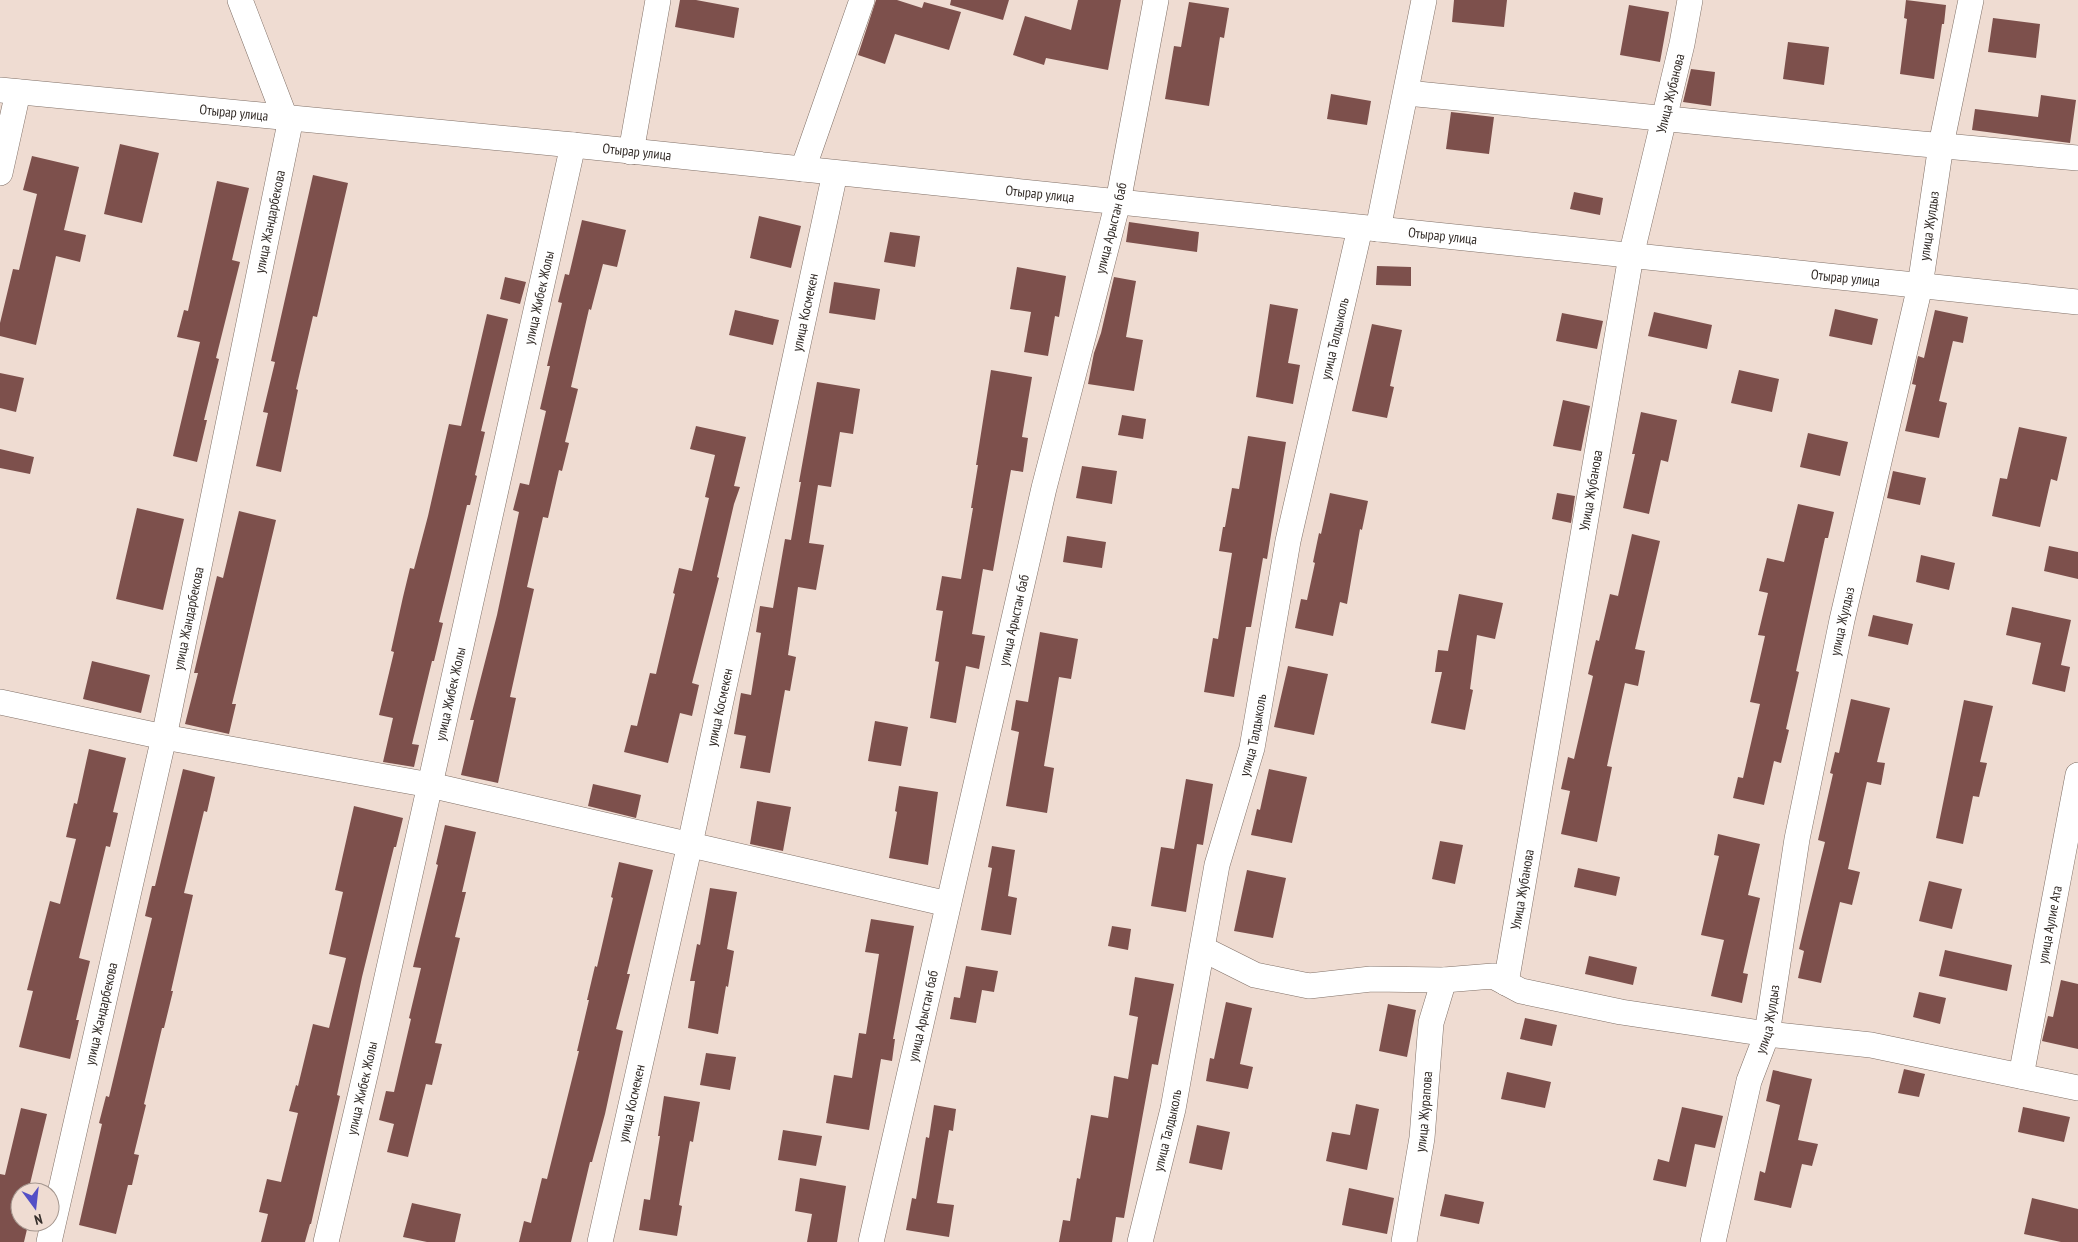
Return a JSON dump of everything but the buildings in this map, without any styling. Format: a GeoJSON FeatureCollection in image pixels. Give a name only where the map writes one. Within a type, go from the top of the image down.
{"type":"FeatureCollection","features":[{"type":"Feature","properties":{"kind":"street","name":"улица Жандарбекова"},"geometry":{"type":"LineString","coordinates":[[50,1242],[164,738],[289,128],[240,0]]}},
{"type":"Feature","properties":{"kind":"street"},"geometry":{"type":"LineString","coordinates":[[631,152],[658,0]]}},
{"type":"Feature","properties":{"kind":"street"},"geometry":{"type":"LineString","coordinates":[[803,170],[862,0]]}},
{"type":"Feature","properties":{"kind":"street","name":"улица Арыстан баб"},"geometry":{"type":"LineString","coordinates":[[870,1242],[1044,488],[1118,202],[1156,0]]}},
{"type":"Feature","properties":{"kind":"street","name":"улица Талдыколь"},"geometry":{"type":"LineString","coordinates":[[1140,1242],[1173,1109],[1217,865],[1252,748],[1288,542],[1369,228],[1407,93],[1424,0]]}},
{"type":"Feature","properties":{"kind":"street","name":"Улица Жубанова"},"geometry":{"type":"LineString","coordinates":[[1506,983],[1631,256],[1690,0]]}},
{"type":"Feature","properties":{"kind":"street","name":"улица Жулдыз"},"geometry":{"type":"LineString","coordinates":[[1713,1242],[1749,1081],[1767,1034],[1796,839],[1842,620],[1920,286],[1941,145],[1971,0]]}},
{"type":"Feature","properties":{"kind":"street","name":"Отырар улица"},"geometry":{"type":"LineString","coordinates":[[9,91],[573,146],[2078,302]]}},
{"type":"Feature","properties":{"kind":"street"},"geometry":{"type":"LineString","coordinates":[[0,173],[9,91]]}},
{"type":"Feature","properties":{"kind":"street"},"geometry":{"type":"LineString","coordinates":[[1407,93],[2078,158]]}},
{"type":"Feature","properties":{"kind":"street","name":"улица Жибек Жолы"},"geometry":{"type":"LineString","coordinates":[[326,1242],[573,146]]}},
{"type":"Feature","properties":{"kind":"street","name":"улица Космекен"},"geometry":{"type":"LineString","coordinates":[[600,1242],[690,844],[835,173]]}},
{"type":"Feature","properties":{"kind":"street"},"geometry":{"type":"LineString","coordinates":[[0,702],[164,738],[430,785],[948,904]]}},
{"type":"Feature","properties":{"kind":"street","name":"улица Аулие Ата"},"geometry":{"type":"LineString","coordinates":[[2021,1076],[2078,775]]}},
{"type":"Feature","properties":{"kind":"street"},"geometry":{"type":"LineString","coordinates":[[1203,949],[1254,975],[1309,986],[1371,978],[1444,980],[1493,976],[1521,991],[1621,1012],[1767,1034],[1871,1045],[2078,1088]]}},
{"type":"Feature","properties":{"kind":"street","name":"улица Журапова"},"geometry":{"type":"LineString","coordinates":[[1404,1242],[1422,1138],[1431,1023],[1444,980]]}}]}
